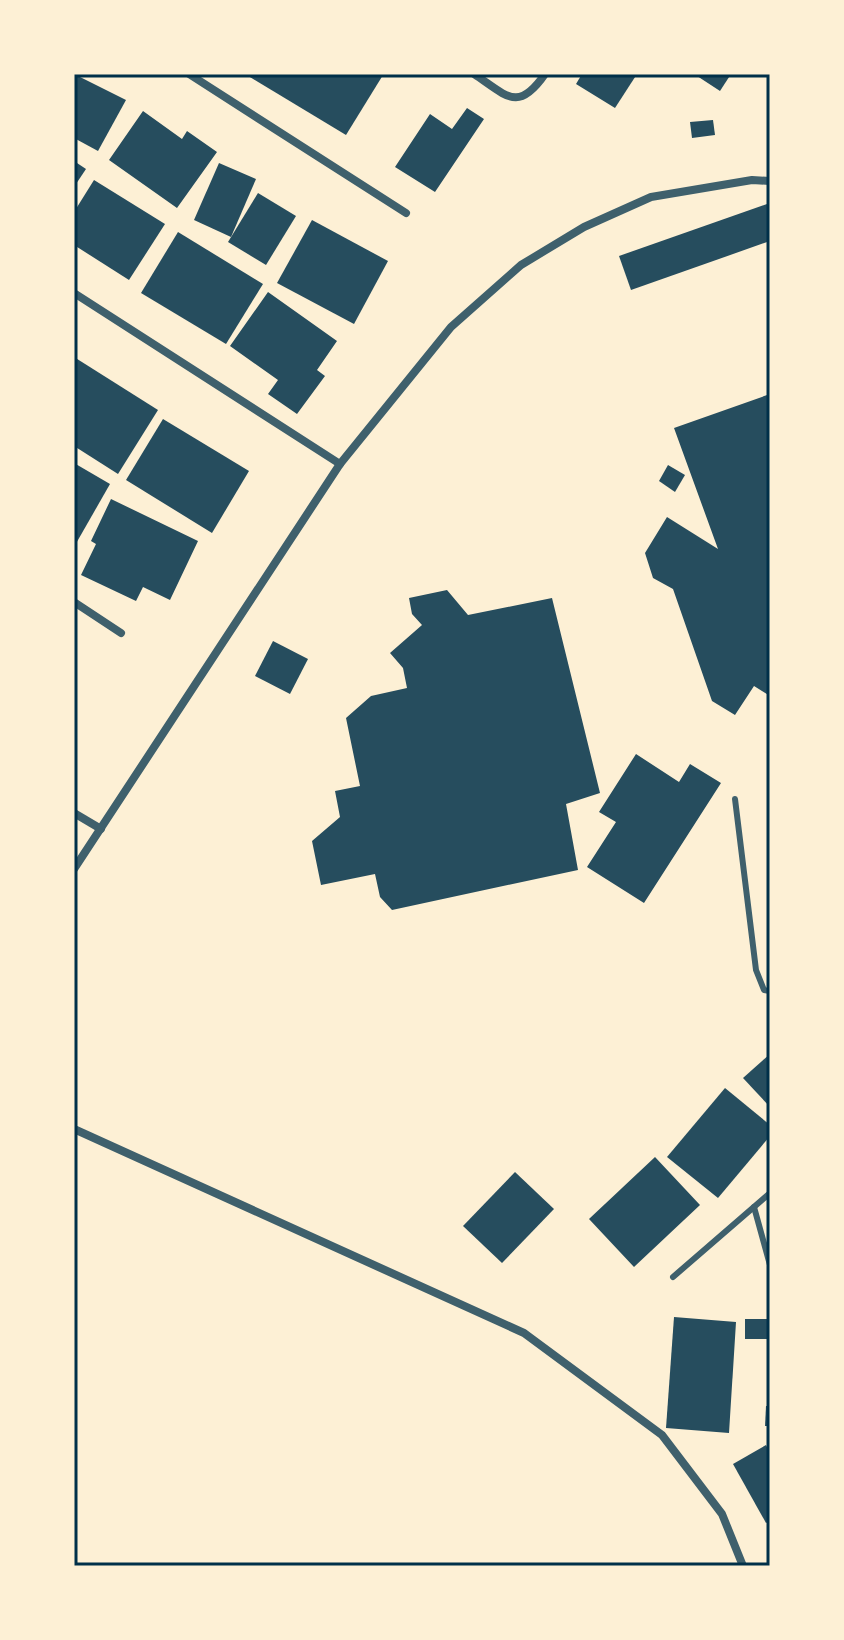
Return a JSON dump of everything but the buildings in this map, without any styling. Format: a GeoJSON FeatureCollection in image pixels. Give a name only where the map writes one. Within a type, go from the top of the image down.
{"type":"FeatureCollection","features":[{"type":"Feature","properties":{"kind":"street"},"geometry":{"type":"LineString","coordinates":[[189,74],[406,213]]}},
{"type":"Feature","properties":{"kind":"street"},"geometry":{"type":"LineString","coordinates":[[474,74],[506,95],[518,99],[528,96],[545,74]]}},
{"type":"Feature","properties":{"kind":"street"},"geometry":{"type":"LineString","coordinates":[[74,869],[340,464],[451,327],[521,265],[584,227],[651,197],[752,180],[770,181]]}},
{"type":"Feature","properties":{"kind":"street"},"geometry":{"type":"LineString","coordinates":[[74,293],[340,464]]}},
{"type":"Feature","properties":{"kind":"street"},"geometry":{"type":"LineString","coordinates":[[74,602],[121,633]]}},
{"type":"Feature","properties":{"kind":"street"},"geometry":{"type":"LineString","coordinates":[[74,813],[101,829]]}},
{"type":"Feature","properties":{"kind":"street"},"geometry":{"type":"LineString","coordinates":[[74,1129],[524,1333],[662,1435],[722,1514],[743,1566]]}},
{"type":"Feature","properties":{"kind":"lane"},"geometry":{"type":"LineString","coordinates":[[735,799],[756,970],[764,990],[770,991]]}},
{"type":"Feature","properties":{"kind":"lane"},"geometry":{"type":"LineString","coordinates":[[673,1277],[770,1193]]}},
{"type":"Feature","properties":{"kind":"lane"},"geometry":{"type":"LineString","coordinates":[[754,1207],[770,1265]]}}]}
